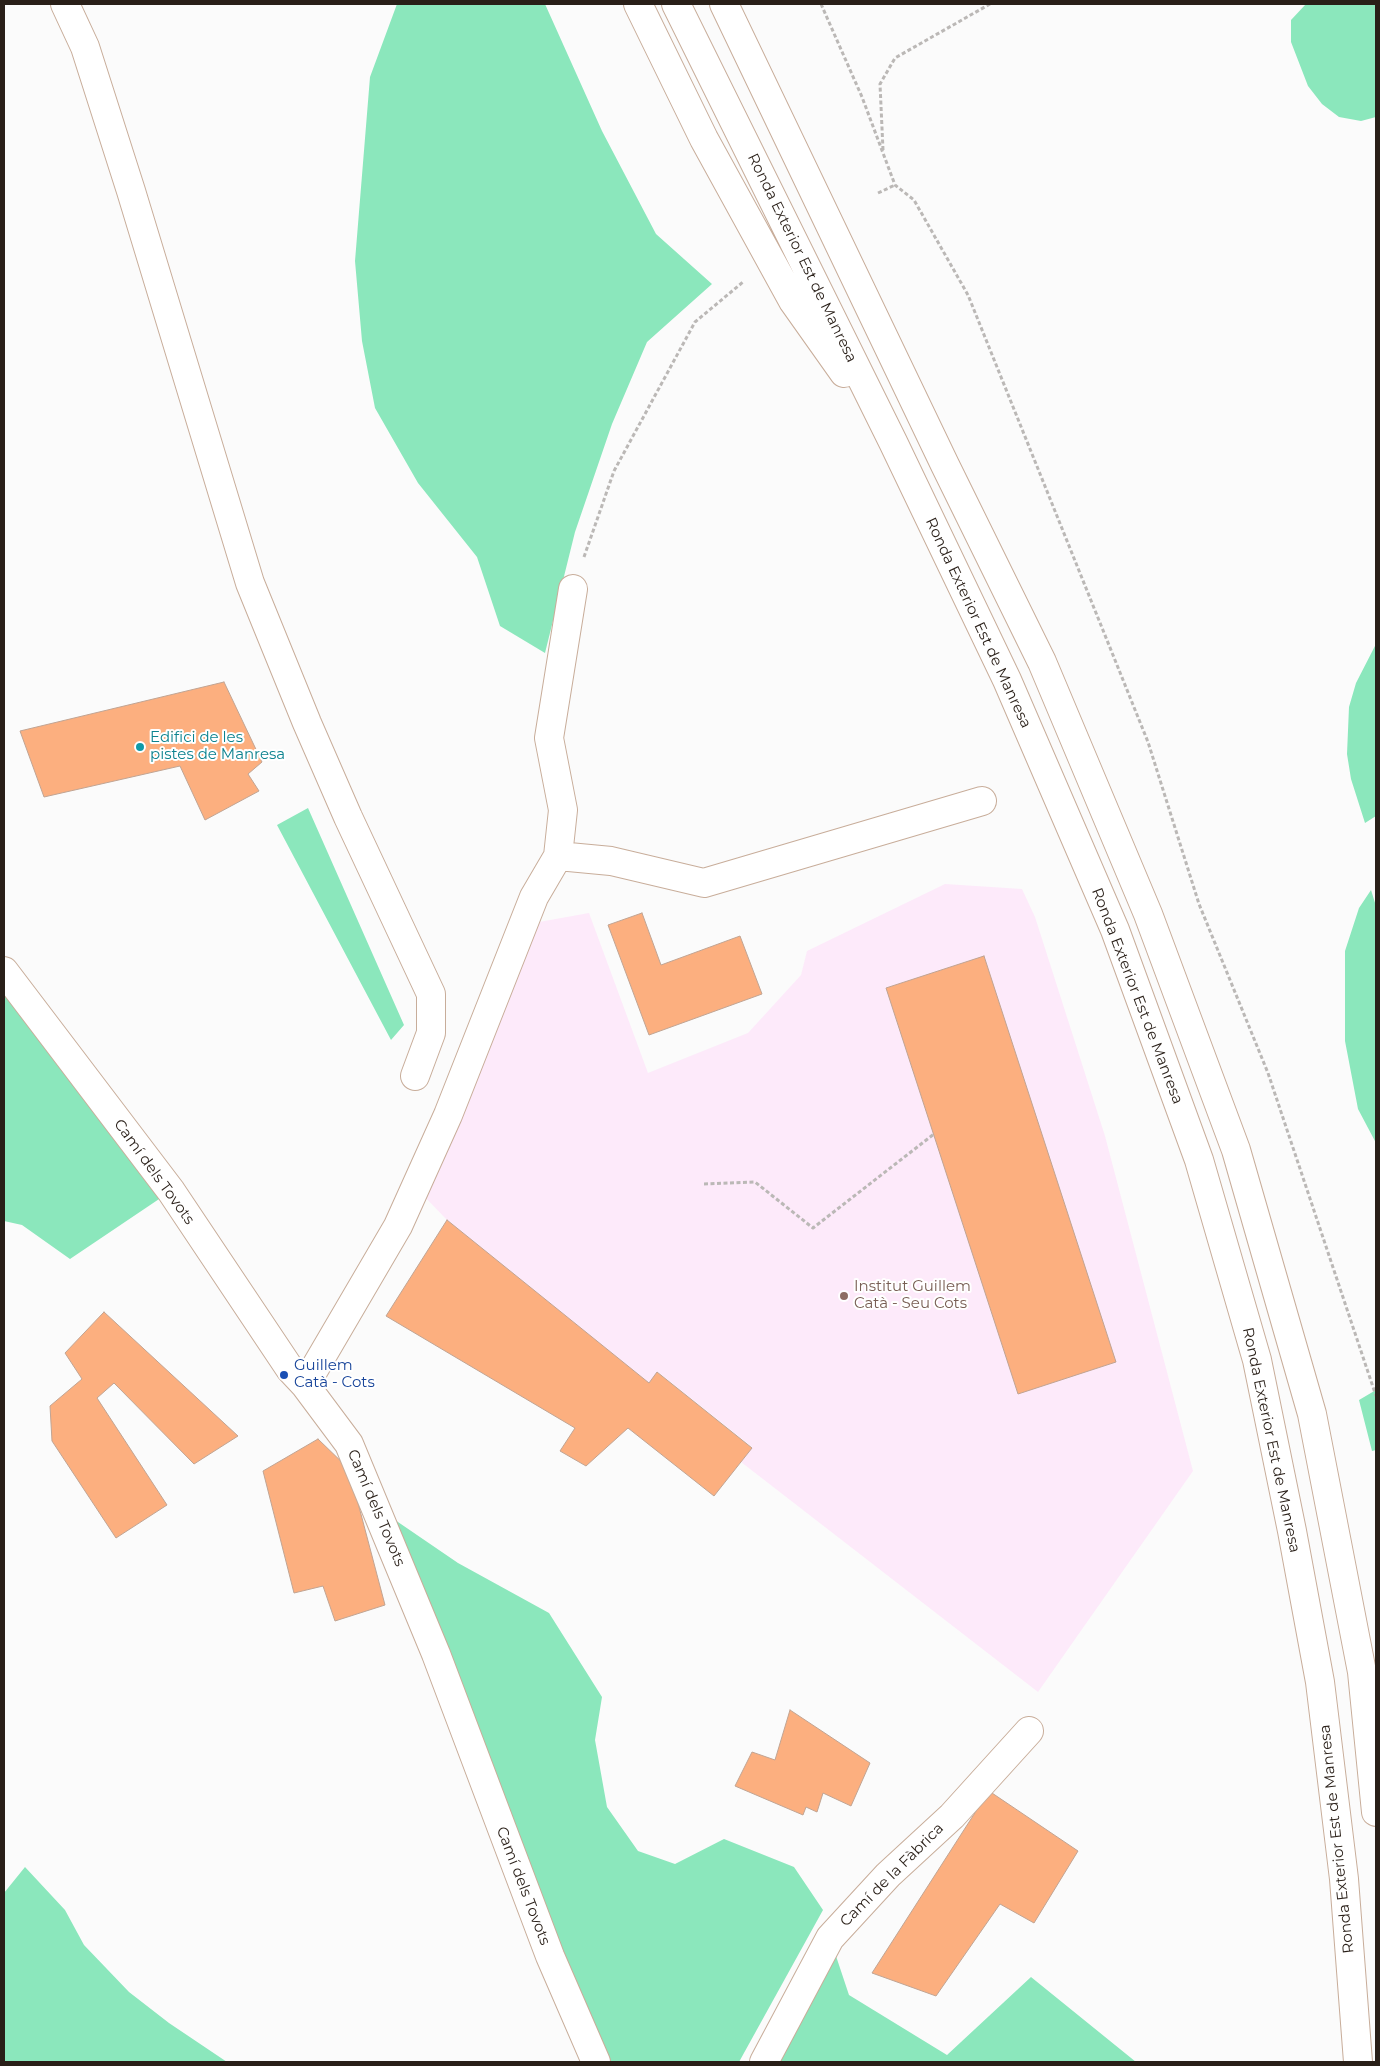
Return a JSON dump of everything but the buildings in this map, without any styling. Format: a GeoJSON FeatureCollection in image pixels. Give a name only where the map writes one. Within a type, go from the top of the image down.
{"type":"FeatureCollection","features":[{"type":"Feature","properties":{"kind":"main road"},"geometry":{"type":"LineString","coordinates":[[64,4],[85,47],[126,173],[250,583],[307,723],[430,994],[430,1033],[415,1076]]}},
{"type":"Feature","properties":{"kind":"main road"},"geometry":{"type":"LineString","coordinates":[[638,4],[704,139],[793,301],[893,442]]}},
{"type":"Feature","properties":{"kind":"main road","name":"Ronda Exterior Est de Manresa"},"geometry":{"type":"LineString","coordinates":[[676,4],[893,442],[1007,680],[1115,930],[1199,1160],[1257,1360],[1292,1531],[1320,1682],[1344,1879],[1358,2062]]}},
{"type":"Feature","properties":{"kind":"main road"},"geometry":{"type":"LineString","coordinates":[[730,10],[945,465],[1042,662],[1148,914],[1236,1150],[1312,1414],[1362,1672],[1376,1812]]}},
{"type":"Feature","properties":{"kind":"main road"},"geometry":{"type":"LineString","coordinates":[[305,1385],[398,1226],[448,1115],[534,897],[558,856],[563,810],[549,738],[573,589]]}},
{"type":"Feature","properties":{"kind":"main road"},"geometry":{"type":"LineString","coordinates":[[558,856],[611,861],[704,883],[982,801]]}},
{"type":"Feature","properties":{"kind":"main road","name":"Camí dels Tovots"},"geometry":{"type":"LineString","coordinates":[[4,971],[171,1192],[290,1369],[305,1385],[349,1444],[436,1654],[550,1956],[596,2062]]}},
{"type":"Feature","properties":{"kind":"main road","name":"Camí de la Fàbrica"},"geometry":{"type":"LineString","coordinates":[[764,2062],[830,1938],[888,1875],[952,1816],[1029,1731]]}},
{"type":"Feature","properties":{"kind":"path"},"geometry":{"type":"LineString","coordinates":[[821,4],[862,97],[895,186],[914,200],[968,295],[1148,742],[1199,904],[1268,1073],[1376,1396]]}},
{"type":"Feature","properties":{"kind":"path"},"geometry":{"type":"LineString","coordinates":[[883,153],[880,84],[895,58],[990,4]]}},
{"type":"Feature","properties":{"kind":"path"},"geometry":{"type":"LineString","coordinates":[[878,193],[895,186]]}},
{"type":"Feature","properties":{"kind":"path"},"geometry":{"type":"LineString","coordinates":[[573,589],[614,471],[695,322],[749,277]]}},
{"type":"Feature","properties":{"kind":"path"},"geometry":{"type":"LineString","coordinates":[[704,1184],[755,1182],[813,1228],[934,1134]]}},
{"type":"Feature","properties":{"kind":"shaded area","name":"Institut Guillem Catà - Seu Cots"},"geometry":{"type":"Polygon","coordinates":[[[945,884],[1022,889],[1035,917],[1105,1136],[1193,1471],[1038,1692],[741,1462],[752,1447],[658,1372],[649,1383],[447,1220],[421,1193],[453,1136],[539,922],[589,913],[648,1073],[748,1033],[801,975],[807,951],[945,884]]]}},
{"type":"Feature","properties":{"kind":"green space"},"geometry":{"type":"Polygon","coordinates":[[[397,4],[545,4],[602,131],[656,234],[712,284],[647,342],[612,424],[575,532],[545,653],[500,626],[477,557],[418,483],[375,408],[362,341],[355,261],[370,77],[397,4]]]}},
{"type":"Feature","properties":{"kind":"green space"},"geometry":{"type":"Polygon","coordinates":[[[1306,4],[1376,4],[1376,117],[1361,121],[1339,117],[1322,104],[1308,86],[1291,42],[1291,20],[1306,4]]]}},
{"type":"Feature","properties":{"kind":"green space"},"geometry":{"type":"Polygon","coordinates":[[[1376,644],[1376,816],[1365,823],[1351,779],[1347,754],[1349,707],[1356,683],[1376,644]]]}},
{"type":"Feature","properties":{"kind":"green space"},"geometry":{"type":"Polygon","coordinates":[[[308,808],[404,1025],[391,1040],[277,825],[308,808]]]}},
{"type":"Feature","properties":{"kind":"green space"},"geometry":{"type":"Polygon","coordinates":[[[1371,890],[1376,906],[1376,1143],[1358,1109],[1345,1041],[1345,951],[1359,908],[1371,890]]]}},
{"type":"Feature","properties":{"kind":"green space"},"geometry":{"type":"Polygon","coordinates":[[[4,973],[171,1191],[70,1259],[22,1225],[4,1221],[4,973]]]}},
{"type":"Feature","properties":{"kind":"green space"},"geometry":{"type":"Polygon","coordinates":[[[1376,1390],[1376,1450],[1372,1451],[1359,1400],[1376,1390]]]}},
{"type":"Feature","properties":{"kind":"green space"},"geometry":{"type":"Polygon","coordinates":[[[376,1507],[458,1563],[549,1613],[602,1697],[595,1740],[607,1807],[638,1851],[675,1864],[724,1839],[794,1867],[823,1910],[739,2062],[596,2062],[376,1507]]]}},
{"type":"Feature","properties":{"kind":"green space"},"geometry":{"type":"Polygon","coordinates":[[[25,1867],[65,1910],[84,1945],[129,1992],[169,2023],[227,2062],[4,2062],[4,1893],[25,1867]]]}},
{"type":"Feature","properties":{"kind":"green space"},"geometry":{"type":"Polygon","coordinates":[[[830,1938],[849,1995],[947,2055],[1031,1977],[1136,2062],[764,2062],[830,1938]]]}},
{"type":"Feature","properties":{"kind":"place","name":"Edifici de les pistes de Manresa"},"geometry":{"type":"Point","coordinates":[140,747]}},
{"type":"Feature","properties":{"kind":"place","name":"Institut Guillem Catà - Seu Cots"},"geometry":{"type":"Point","coordinates":[844,1296]}},
{"type":"Feature","properties":{"kind":"place","name":"Guillem Catà - Cots"},"geometry":{"type":"Point","coordinates":[284,1375]}}]}
